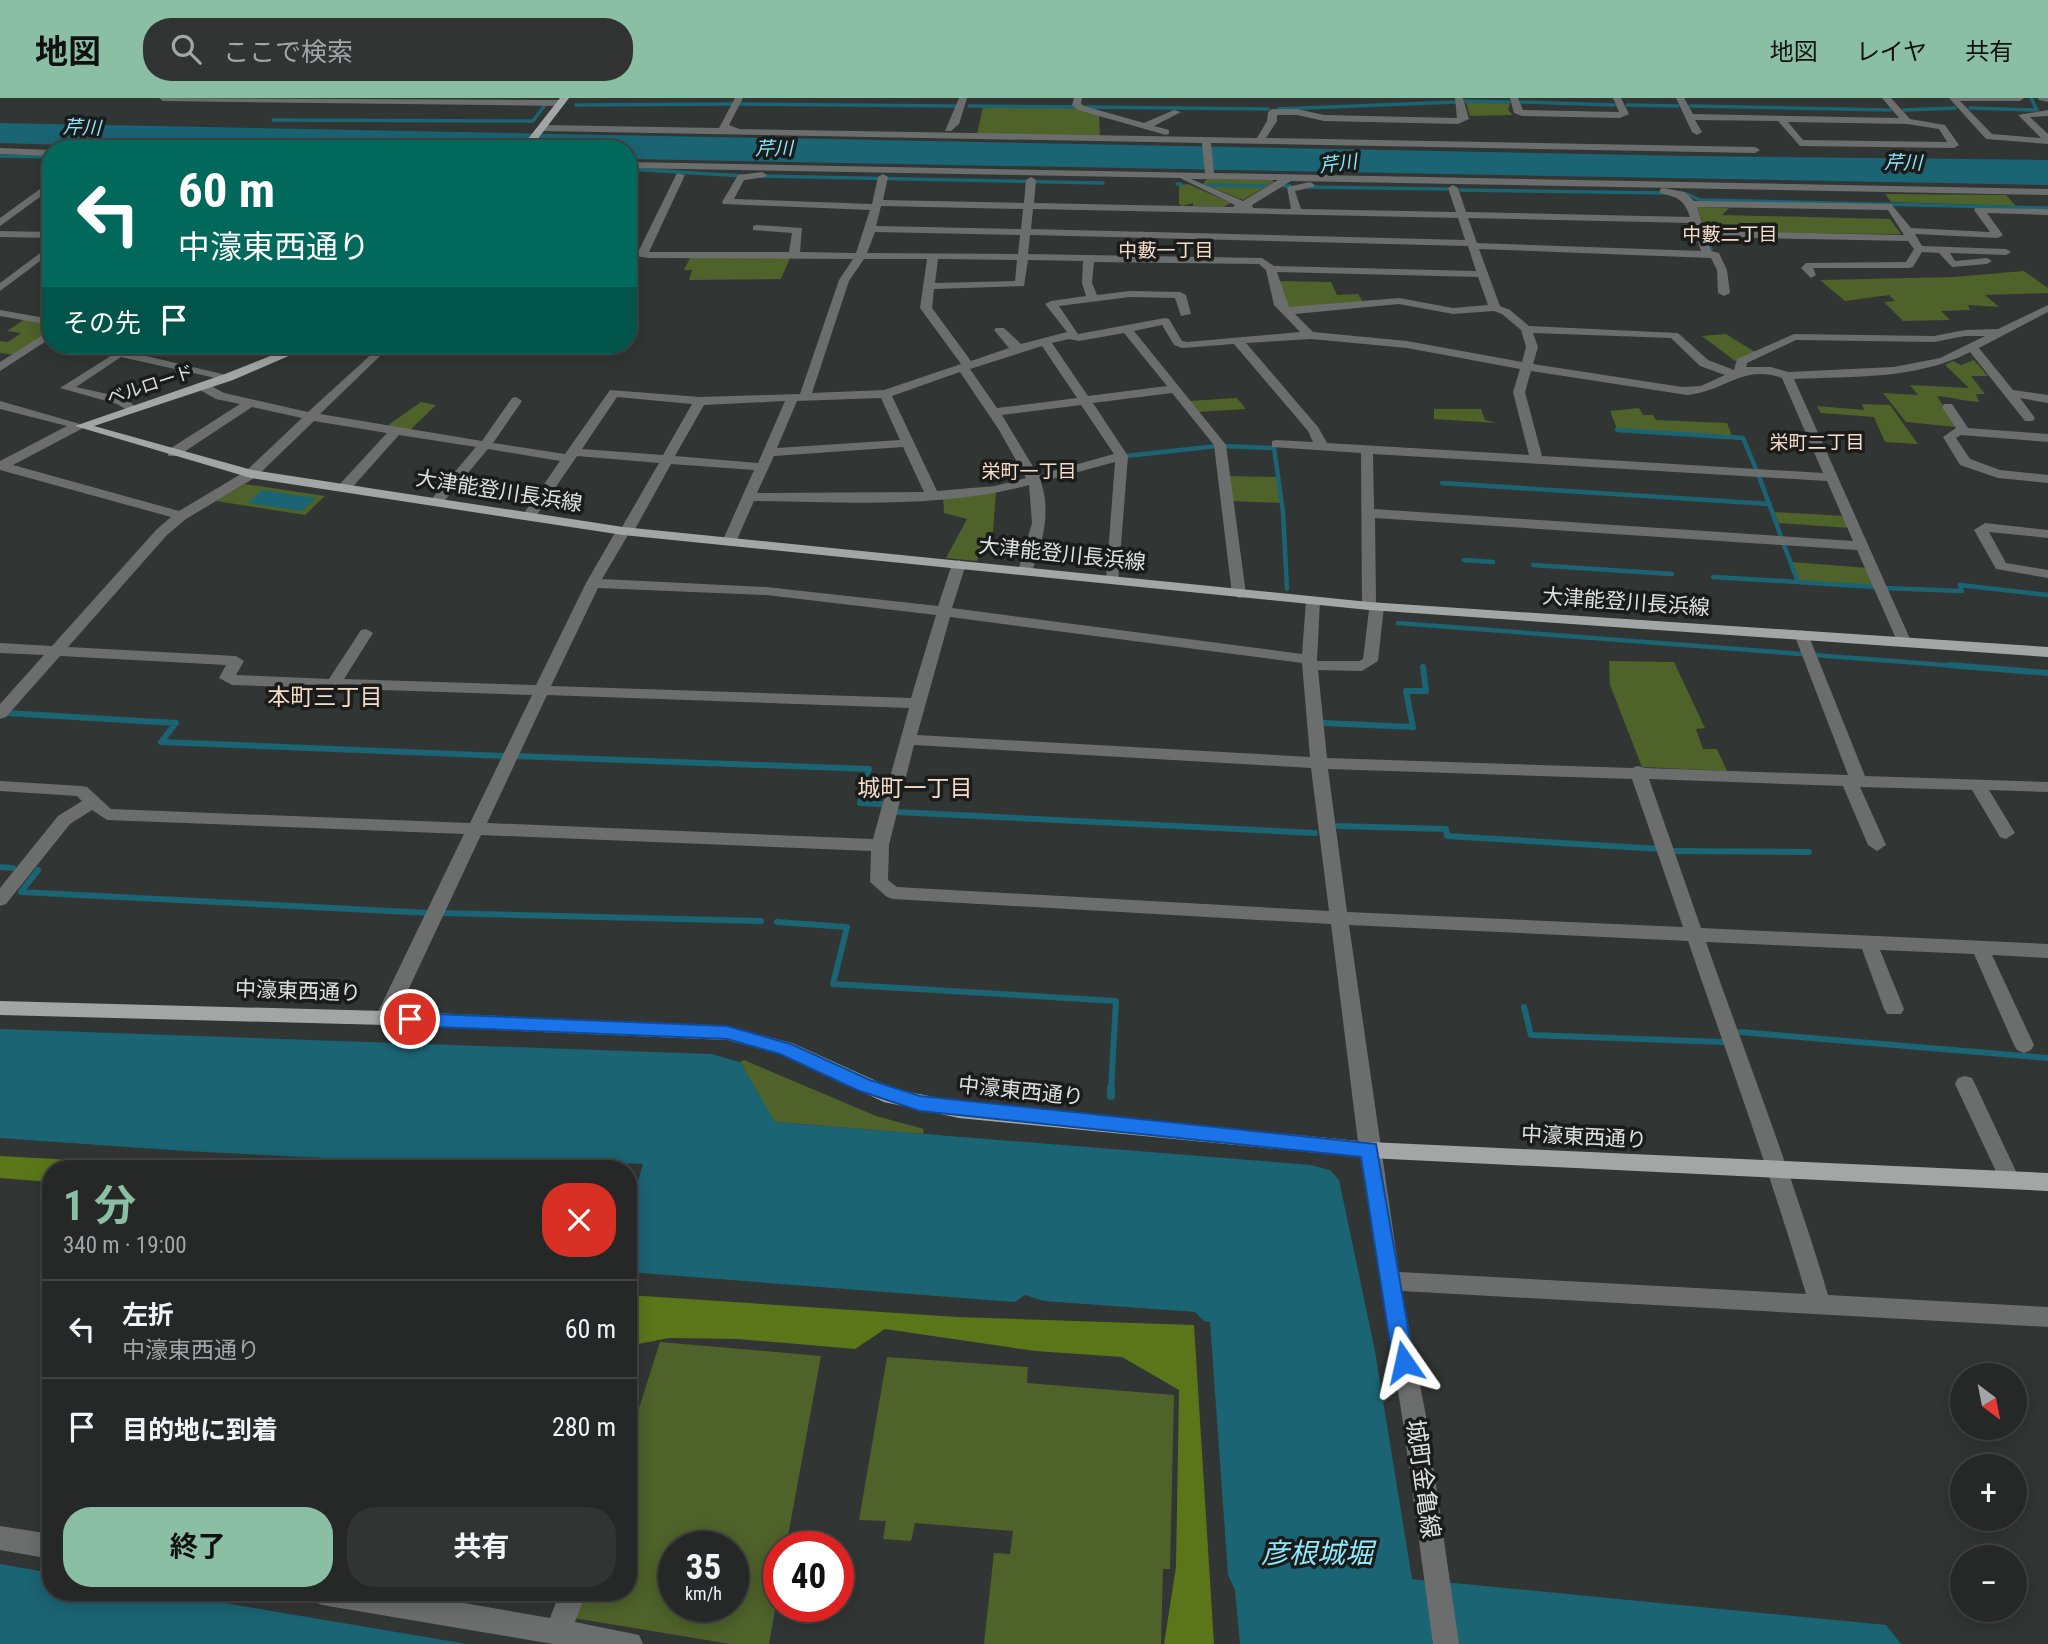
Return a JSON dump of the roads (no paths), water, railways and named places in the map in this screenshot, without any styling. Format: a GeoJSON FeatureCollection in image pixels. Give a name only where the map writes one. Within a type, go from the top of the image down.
{"type":"FeatureCollection","features":[{"type":"Feature","properties":{"kind":"main road"},"geometry":{"type":"LineString","coordinates":[[533,140],[563,101]]}},
{"type":"Feature","properties":{"kind":"main road","name":"ベルロード"},"geometry":{"type":"LineString","coordinates":[[81,426],[229,377],[282,354]]}},
{"type":"Feature","properties":{"kind":"main road","name":"大津能登川長浜線"},"geometry":{"type":"LineString","coordinates":[[81,426],[251,474],[625,531],[1239,594],[1806,648],[1904,641],[2048,652]]}},
{"type":"Feature","properties":{"kind":"main road","name":"中濠東西通り"},"geometry":{"type":"LineString","coordinates":[[0,1008],[385,1018],[727,1032],[785,1048],[864,1085],[920,1103],[1369,1150],[2048,1182]]}},
{"type":"Feature","properties":{"kind":"street"},"geometry":{"type":"LineString","coordinates":[[163,98],[563,101]]}},
{"type":"Feature","properties":{"kind":"street"},"geometry":{"type":"LineString","coordinates":[[739,98],[723,127],[754,131]]}},
{"type":"Feature","properties":{"kind":"street"},"geometry":{"type":"LineString","coordinates":[[952,132],[963,98]]}},
{"type":"Feature","properties":{"kind":"street"},"geometry":{"type":"LineString","coordinates":[[1078,98],[1076,105],[1081,108],[1186,138]]}},
{"type":"Feature","properties":{"kind":"street"},"geometry":{"type":"LineString","coordinates":[[1261,140],[1272,121],[1271,98]]}},
{"type":"Feature","properties":{"kind":"street"},"geometry":{"type":"LineString","coordinates":[[1272,112],[1297,112],[1324,118],[1458,121],[1464,119],[1459,98]]}},
{"type":"Feature","properties":{"kind":"street"},"geometry":{"type":"LineString","coordinates":[[1514,98],[1517,111],[1522,113],[1624,114],[1617,98]]}},
{"type":"Feature","properties":{"kind":"street"},"geometry":{"type":"LineString","coordinates":[[1680,98],[1697,132]]}},
{"type":"Feature","properties":{"kind":"street"},"geometry":{"type":"LineString","coordinates":[[1886,98],[1907,121]]}},
{"type":"Feature","properties":{"kind":"street"},"geometry":{"type":"LineString","coordinates":[[1952,98],[2020,98]]}},
{"type":"Feature","properties":{"kind":"street"},"geometry":{"type":"LineString","coordinates":[[1952,98],[1989,137],[2048,140]]}},
{"type":"Feature","properties":{"kind":"street"},"geometry":{"type":"LineString","coordinates":[[2042,98],[2048,99]]}},
{"type":"Feature","properties":{"kind":"street"},"geometry":{"type":"LineString","coordinates":[[1145,126],[1177,112]]}},
{"type":"Feature","properties":{"kind":"street"},"geometry":{"type":"LineString","coordinates":[[2048,113],[2023,115],[2048,140]]}},
{"type":"Feature","properties":{"kind":"street"},"geometry":{"type":"LineString","coordinates":[[1689,117],[1907,121],[1942,127],[1954,145],[1800,143],[1781,119]]}},
{"type":"Feature","properties":{"kind":"street"},"geometry":{"type":"LineString","coordinates":[[541,130],[952,132],[1206,140],[1755,149]]}},
{"type":"Feature","properties":{"kind":"street"},"geometry":{"type":"LineString","coordinates":[[1206,140],[1210,175]]}},
{"type":"Feature","properties":{"kind":"street"},"geometry":{"type":"LineString","coordinates":[[0,151],[42,153]]}},
{"type":"Feature","properties":{"kind":"street"},"geometry":{"type":"LineString","coordinates":[[0,165],[11,157]]}},
{"type":"Feature","properties":{"kind":"street"},"geometry":{"type":"LineString","coordinates":[[637,164],[1176,192],[1251,209]]}},
{"type":"Feature","properties":{"kind":"street"},"geometry":{"type":"LineString","coordinates":[[643,253],[680,174]]}},
{"type":"Feature","properties":{"kind":"street"},"geometry":{"type":"LineString","coordinates":[[1696,220],[1228,210],[1176,192],[1169,183],[743,176],[727,202],[1029,205],[1176,192],[1210,175],[2048,192]]}},
{"type":"Feature","properties":{"kind":"street"},"geometry":{"type":"LineString","coordinates":[[729,542],[769,452],[799,397],[844,280],[871,229],[883,178]]}},
{"type":"Feature","properties":{"kind":"street"},"geometry":{"type":"LineString","coordinates":[[1289,178],[1252,198],[1251,209],[1273,286],[1286,311],[1310,336]]}},
{"type":"Feature","properties":{"kind":"street"},"geometry":{"type":"LineString","coordinates":[[929,286],[1020,284],[1031,181]]}},
{"type":"Feature","properties":{"kind":"street"},"geometry":{"type":"LineString","coordinates":[[1297,213],[1290,189],[1301,185],[1675,192],[1690,204],[1707,254]]}},
{"type":"Feature","properties":{"kind":"street"},"geometry":{"type":"LineString","coordinates":[[1453,188],[1495,308]]}},
{"type":"Feature","properties":{"kind":"street"},"geometry":{"type":"LineString","coordinates":[[0,223],[42,191]]}},
{"type":"Feature","properties":{"kind":"street"},"geometry":{"type":"LineString","coordinates":[[1690,204],[1891,207],[1919,249]]}},
{"type":"Feature","properties":{"kind":"street"},"geometry":{"type":"LineString","coordinates":[[1701,234],[1998,235],[1979,210],[2048,212]]}},
{"type":"Feature","properties":{"kind":"street"},"geometry":{"type":"LineString","coordinates":[[757,228],[797,230],[794,256]]}},
{"type":"Feature","properties":{"kind":"street"},"geometry":{"type":"LineString","coordinates":[[871,229],[1474,244],[1707,254],[1715,255],[1722,270],[1724,292]]}},
{"type":"Feature","properties":{"kind":"street"},"geometry":{"type":"LineString","coordinates":[[0,234],[42,235]]}},
{"type":"Feature","properties":{"kind":"street"},"geometry":{"type":"LineString","coordinates":[[1919,249],[1942,250],[1952,264],[2012,258],[1990,234]]}},
{"type":"Feature","properties":{"kind":"street"},"geometry":{"type":"LineString","coordinates":[[1811,275],[1806,268],[1810,265],[1909,265],[1919,249]]}},
{"type":"Feature","properties":{"kind":"street"},"geometry":{"type":"LineString","coordinates":[[637,253],[1089,259],[1483,274]]}},
{"type":"Feature","properties":{"kind":"street"},"geometry":{"type":"LineString","coordinates":[[0,288],[42,255]]}},
{"type":"Feature","properties":{"kind":"street"},"geometry":{"type":"LineString","coordinates":[[933,256],[926,308],[966,368],[1038,489],[1038,531],[1025,571]]}},
{"type":"Feature","properties":{"kind":"street"},"geometry":{"type":"LineString","coordinates":[[1089,259],[1087,283],[1092,297]]}},
{"type":"Feature","properties":{"kind":"street"},"geometry":{"type":"LineString","coordinates":[[1070,335],[1073,332],[1051,304],[1092,297],[1180,295],[1185,314]]}},
{"type":"Feature","properties":{"kind":"street"},"geometry":{"type":"LineString","coordinates":[[1286,311],[1399,301],[1453,311],[1495,308],[1507,312],[1526,329],[1532,347],[1519,392],[1536,459]]}},
{"type":"Feature","properties":{"kind":"street"},"geometry":{"type":"LineString","coordinates":[[1526,329],[1674,335],[1704,363],[1736,371],[1777,371],[1787,376],[1894,371],[1944,361],[2048,308]]}},
{"type":"Feature","properties":{"kind":"street"},"geometry":{"type":"LineString","coordinates":[[0,313],[42,320]]}},
{"type":"Feature","properties":{"kind":"street"},"geometry":{"type":"LineString","coordinates":[[529,516],[614,393],[700,401],[885,394],[1045,341],[1070,335],[1079,338],[1165,321],[1178,342],[1186,346],[1310,336],[1395,344],[1643,386],[1692,391],[1712,385],[1736,371],[1741,360],[1794,337],[1934,340],[1984,331],[2000,332]]}},
{"type":"Feature","properties":{"kind":"street"},"geometry":{"type":"LineString","coordinates":[[1125,327],[1220,445],[1239,594]]}},
{"type":"Feature","properties":{"kind":"street"},"geometry":{"type":"LineString","coordinates":[[1000,330],[1013,345],[1020,348]]}},
{"type":"Feature","properties":{"kind":"street"},"geometry":{"type":"LineString","coordinates":[[0,367],[42,340]]}},
{"type":"Feature","properties":{"kind":"street"},"geometry":{"type":"LineString","coordinates":[[1237,340],[1314,430],[1322,447]]}},
{"type":"Feature","properties":{"kind":"street"},"geometry":{"type":"LineString","coordinates":[[1045,341],[1122,456],[1113,580]]}},
{"type":"Feature","properties":{"kind":"street"},"geometry":{"type":"LineString","coordinates":[[1971,346],[2029,418]]}},
{"type":"Feature","properties":{"kind":"street"},"geometry":{"type":"LineString","coordinates":[[118,354],[66,388],[121,401],[132,410]]}},
{"type":"Feature","properties":{"kind":"street"},"geometry":{"type":"LineString","coordinates":[[125,354],[229,377]]}},
{"type":"Feature","properties":{"kind":"street"},"geometry":{"type":"LineString","coordinates":[[0,714],[162,532],[181,516],[251,474],[314,417],[376,355]]}},
{"type":"Feature","properties":{"kind":"street"},"geometry":{"type":"LineString","coordinates":[[1787,376],[1904,641]]}},
{"type":"Feature","properties":{"kind":"street"},"geometry":{"type":"LineString","coordinates":[[202,386],[220,396],[395,432],[573,456],[763,467]]}},
{"type":"Feature","properties":{"kind":"street"},"geometry":{"type":"LineString","coordinates":[[993,412],[1085,398],[1175,389]]}},
{"type":"Feature","properties":{"kind":"street"},"geometry":{"type":"LineString","coordinates":[[2009,393],[2048,399]]}},
{"type":"Feature","properties":{"kind":"street"},"geometry":{"type":"LineString","coordinates":[[885,394],[931,493]]}},
{"type":"Feature","properties":{"kind":"street"},"geometry":{"type":"LineString","coordinates":[[436,502],[516,401]]}},
{"type":"Feature","properties":{"kind":"street"},"geometry":{"type":"LineString","coordinates":[[385,1018],[593,583],[668,461],[700,401]]}},
{"type":"Feature","properties":{"kind":"street"},"geometry":{"type":"LineString","coordinates":[[173,453],[250,403]]}},
{"type":"Feature","properties":{"kind":"street"},"geometry":{"type":"LineString","coordinates":[[0,405],[81,426]]}},
{"type":"Feature","properties":{"kind":"street"},"geometry":{"type":"LineString","coordinates":[[1948,407],[1964,431]]}},
{"type":"Feature","properties":{"kind":"street"},"geometry":{"type":"LineString","coordinates":[[1,466],[64,431],[81,426]]}},
{"type":"Feature","properties":{"kind":"street"},"geometry":{"type":"LineString","coordinates":[[2048,438],[1964,431],[1958,431],[1950,437],[1965,461],[1998,474],[2048,479]]}},
{"type":"Feature","properties":{"kind":"street"},"geometry":{"type":"LineString","coordinates":[[344,488],[395,432]]}},
{"type":"Feature","properties":{"kind":"street"},"geometry":{"type":"LineString","coordinates":[[769,452],[908,443]]}},
{"type":"Feature","properties":{"kind":"street"},"geometry":{"type":"LineString","coordinates":[[1276,444],[1832,477]]}},
{"type":"Feature","properties":{"kind":"street"},"geometry":{"type":"LineString","coordinates":[[593,583],[766,591],[946,610],[1309,662],[1362,666],[1370,661],[1373,606],[1367,513],[1367,450]]}},
{"type":"Feature","properties":{"kind":"street"},"geometry":{"type":"LineString","coordinates":[[750,497],[897,498],[931,493],[996,490],[1122,456]]}},
{"type":"Feature","properties":{"kind":"street"},"geometry":{"type":"LineString","coordinates":[[1,466],[181,516]]}},
{"type":"Feature","properties":{"kind":"street"},"geometry":{"type":"LineString","coordinates":[[1367,513],[1862,547]]}},
{"type":"Feature","properties":{"kind":"street"},"geometry":{"type":"LineString","coordinates":[[2048,534],[1985,527],[1981,530],[2001,566],[2048,574]]}},
{"type":"Feature","properties":{"kind":"street"},"geometry":{"type":"LineString","coordinates":[[959,565],[880,845],[879,882],[894,892],[1340,918],[2048,951]]}},
{"type":"Feature","properties":{"kind":"street","name":"城町金亀線"},"geometry":{"type":"LineString","coordinates":[[1313,600],[1309,662],[1319,762],[1369,1150],[1389,1281],[1414,1416],[1446,1644]]}},
{"type":"Feature","properties":{"kind":"street"},"geometry":{"type":"LineString","coordinates":[[333,684],[366,633]]}},
{"type":"Feature","properties":{"kind":"street"},"geometry":{"type":"LineString","coordinates":[[0,648],[236,661],[227,678],[333,684],[918,703]]}},
{"type":"Feature","properties":{"kind":"street"},"geometry":{"type":"LineString","coordinates":[[1806,648],[1877,845]]}},
{"type":"Feature","properties":{"kind":"street"},"geometry":{"type":"LineString","coordinates":[[908,740],[1319,762],[1638,771],[1979,787],[2048,787]]}},
{"type":"Feature","properties":{"kind":"street"},"geometry":{"type":"LineString","coordinates":[[1638,771],[1778,1171],[1820,1304]]}},
{"type":"Feature","properties":{"kind":"street"},"geometry":{"type":"LineString","coordinates":[[0,786],[81,791],[107,814],[880,845]]}},
{"type":"Feature","properties":{"kind":"street"},"geometry":{"type":"LineString","coordinates":[[1979,787],[2006,833]]}},
{"type":"Feature","properties":{"kind":"street"},"geometry":{"type":"LineString","coordinates":[[0,900],[64,820],[93,802]]}},
{"type":"Feature","properties":{"kind":"street"},"geometry":{"type":"LineString","coordinates":[[1868,942],[1894,1009]]}},
{"type":"Feature","properties":{"kind":"street"},"geometry":{"type":"LineString","coordinates":[[1980,948],[2024,1045]]}},
{"type":"Feature","properties":{"kind":"street"},"geometry":{"type":"LineString","coordinates":[[1965,1084],[2010,1180]]}},
{"type":"Feature","properties":{"kind":"street"},"geometry":{"type":"LineString","coordinates":[[1389,1281],[2048,1317]]}},
{"type":"Feature","properties":{"kind":"street"},"geometry":{"type":"LineString","coordinates":[[0,1538],[42,1545]]}},
{"type":"Feature","properties":{"kind":"street"},"geometry":{"type":"LineString","coordinates":[[376,1601],[630,1644]]}},
{"type":"Feature","properties":{"kind":"street"},"geometry":{"type":"LineString","coordinates":[[558,1632],[570,1601]]}},
{"type":"Feature","properties":{"kind":"water","name":"芹川"},"geometry":{"type":"Polygon","coordinates":[[[0,123],[1691,156],[2048,160],[2048,185],[637,159],[637,140],[42,140],[42,144],[0,143],[0,123]]]}},
{"type":"Feature","properties":{"kind":"water"},"geometry":{"type":"Polygon","coordinates":[[[262,490],[316,498],[302,511],[248,503],[262,490]]]}},
{"type":"Feature","properties":{"kind":"water","name":"彦根城堀"},"geometry":{"type":"Polygon","coordinates":[[[0,1029],[711,1054],[740,1062],[775,1122],[1311,1165],[1330,1170],[1339,1180],[1375,1351],[1412,1579],[1886,1625],[1901,1644],[1240,1644],[1235,1590],[1228,1575],[1210,1322],[1204,1321],[1195,1312],[1044,1301],[1025,1295],[1015,1302],[637,1273],[637,1185],[643,1164],[637,1164],[637,1160],[368,1160],[0,1138],[0,1029]]]}},
{"type":"Feature","properties":{"kind":"water"},"geometry":{"type":"Polygon","coordinates":[[[0,1564],[42,1571],[42,1601],[212,1601],[467,1644],[0,1644],[0,1564]]]}},
{"type":"Feature","properties":{"kind":"waterway"},"geometry":{"type":"LineString","coordinates":[[1970,108],[2037,110],[2031,98]]}},
{"type":"Feature","properties":{"kind":"waterway"},"geometry":{"type":"LineString","coordinates":[[1465,101],[1509,102]]}},
{"type":"Feature","properties":{"kind":"waterway"},"geometry":{"type":"LineString","coordinates":[[1278,109],[1456,102]]}},
{"type":"Feature","properties":{"kind":"waterway"},"geometry":{"type":"LineString","coordinates":[[1521,102],[1614,105]]}},
{"type":"Feature","properties":{"kind":"waterway"},"geometry":{"type":"LineString","coordinates":[[576,105],[732,104]]}},
{"type":"Feature","properties":{"kind":"waterway"},"geometry":{"type":"LineString","coordinates":[[740,104],[956,106]]}},
{"type":"Feature","properties":{"kind":"waterway"},"geometry":{"type":"LineString","coordinates":[[273,120],[533,121],[545,105]]}},
{"type":"Feature","properties":{"kind":"waterway"},"geometry":{"type":"LineString","coordinates":[[1627,105],[1678,106]]}},
{"type":"Feature","properties":{"kind":"waterway"},"geometry":{"type":"LineString","coordinates":[[969,106],[1075,107]]}},
{"type":"Feature","properties":{"kind":"waterway"},"geometry":{"type":"LineString","coordinates":[[1690,106],[1890,110]]}},
{"type":"Feature","properties":{"kind":"waterway"},"geometry":{"type":"LineString","coordinates":[[1083,107],[1268,109]]}},
{"type":"Feature","properties":{"kind":"waterway"},"geometry":{"type":"LineString","coordinates":[[1904,110],[1955,108]]}},
{"type":"Feature","properties":{"kind":"waterway"},"geometry":{"type":"LineString","coordinates":[[0,156],[42,157]]}},
{"type":"Feature","properties":{"kind":"waterway"},"geometry":{"type":"LineString","coordinates":[[637,170],[745,176]]}},
{"type":"Feature","properties":{"kind":"waterway"},"geometry":{"type":"LineString","coordinates":[[759,176],[1103,183]]}},
{"type":"Feature","properties":{"kind":"waterway"},"geometry":{"type":"LineString","coordinates":[[1208,185],[1265,186]]}},
{"type":"Feature","properties":{"kind":"waterway"},"geometry":{"type":"LineString","coordinates":[[1284,186],[1290,186]]}},
{"type":"Feature","properties":{"kind":"waterway"},"geometry":{"type":"LineString","coordinates":[[1306,187],[1447,189]]}},
{"type":"Feature","properties":{"kind":"waterway"},"geometry":{"type":"LineString","coordinates":[[1461,190],[1669,193]]}},
{"type":"Feature","properties":{"kind":"waterway"},"geometry":{"type":"LineString","coordinates":[[1687,194],[1700,200],[2048,208]]}},
{"type":"Feature","properties":{"kind":"waterway"},"geometry":{"type":"LineString","coordinates":[[1708,239],[1711,249]]}},
{"type":"Feature","properties":{"kind":"waterway"},"geometry":{"type":"LineString","coordinates":[[1617,430],[1743,438],[1756,469]]}},
{"type":"Feature","properties":{"kind":"waterway"},"geometry":{"type":"LineString","coordinates":[[1126,456],[1217,446]]}},
{"type":"Feature","properties":{"kind":"waterway"},"geometry":{"type":"LineString","coordinates":[[1223,446],[1274,448],[1283,512],[1287,589]]}},
{"type":"Feature","properties":{"kind":"waterway"},"geometry":{"type":"LineString","coordinates":[[1758,474],[1769,504]]}},
{"type":"Feature","properties":{"kind":"waterway"},"geometry":{"type":"LineString","coordinates":[[1442,483],[1769,504]]}},
{"type":"Feature","properties":{"kind":"waterway"},"geometry":{"type":"LineString","coordinates":[[1769,504],[1782,539]]}},
{"type":"Feature","properties":{"kind":"waterway"},"geometry":{"type":"LineString","coordinates":[[1784,545],[1798,582]]}},
{"type":"Feature","properties":{"kind":"waterway"},"geometry":{"type":"LineString","coordinates":[[1464,560],[1493,562]]}},
{"type":"Feature","properties":{"kind":"waterway"},"geometry":{"type":"LineString","coordinates":[[1533,565],[1672,574]]}},
{"type":"Feature","properties":{"kind":"waterway"},"geometry":{"type":"LineString","coordinates":[[1713,577],[1798,582]]}},
{"type":"Feature","properties":{"kind":"waterway"},"geometry":{"type":"LineString","coordinates":[[1798,582],[1875,587]]}},
{"type":"Feature","properties":{"kind":"waterway"},"geometry":{"type":"LineString","coordinates":[[1885,588],[1962,591],[1960,585],[2048,595]]}},
{"type":"Feature","properties":{"kind":"waterway"},"geometry":{"type":"LineString","coordinates":[[1398,623],[1971,667]]}},
{"type":"Feature","properties":{"kind":"waterway"},"geometry":{"type":"LineString","coordinates":[[1949,665],[2048,673]]}},
{"type":"Feature","properties":{"kind":"waterway"},"geometry":{"type":"LineString","coordinates":[[1322,723],[1413,727],[1406,691],[1426,691],[1423,667]]}},
{"type":"Feature","properties":{"kind":"waterway"},"geometry":{"type":"LineString","coordinates":[[6,713],[176,723],[161,742],[505,756]]}},
{"type":"Feature","properties":{"kind":"waterway"},"geometry":{"type":"LineString","coordinates":[[515,756],[869,769],[860,803],[883,804]]}},
{"type":"Feature","properties":{"kind":"waterway"},"geometry":{"type":"LineString","coordinates":[[897,812],[1315,833]]}},
{"type":"Feature","properties":{"kind":"waterway"},"geometry":{"type":"LineString","coordinates":[[1337,826],[1446,829],[1447,836],[1661,849]]}},
{"type":"Feature","properties":{"kind":"waterway"},"geometry":{"type":"LineString","coordinates":[[1672,851],[1809,852]]}},
{"type":"Feature","properties":{"kind":"waterway"},"geometry":{"type":"LineString","coordinates":[[0,867],[13,868]]}},
{"type":"Feature","properties":{"kind":"waterway"},"geometry":{"type":"LineString","coordinates":[[38,870],[21,892],[429,913]]}},
{"type":"Feature","properties":{"kind":"waterway"},"geometry":{"type":"LineString","coordinates":[[442,913],[761,921]]}},
{"type":"Feature","properties":{"kind":"waterway"},"geometry":{"type":"LineString","coordinates":[[777,922],[847,927],[833,984],[1116,1001],[1111,1090]]}},
{"type":"Feature","properties":{"kind":"waterway"},"geometry":{"type":"LineString","coordinates":[[1524,1007],[1531,1035],[1722,1042]]}},
{"type":"Feature","properties":{"kind":"waterway"},"geometry":{"type":"LineString","coordinates":[[1740,1032],[2048,1058]]}},
{"type":"Feature","properties":{"kind":"waterway"},"geometry":{"type":"LineString","coordinates":[[1111,1090],[1111,1096]]}},
{"type":"Feature","properties":{"kind":"district","name":"中藪二丁目"},"geometry":{"type":"Point","coordinates":[1730,234]}},
{"type":"Feature","properties":{"kind":"district","name":"中藪一丁目"},"geometry":{"type":"Point","coordinates":[1166,250]}},
{"type":"Feature","properties":{"kind":"district","name":"栄町二丁目"},"geometry":{"type":"Point","coordinates":[1817,442]}},
{"type":"Feature","properties":{"kind":"district","name":"栄町一丁目"},"geometry":{"type":"Point","coordinates":[1029,471]}},
{"type":"Feature","properties":{"kind":"district","name":"本町三丁目"},"geometry":{"type":"Point","coordinates":[325,697]}},
{"type":"Feature","properties":{"kind":"district","name":"城町一丁目"},"geometry":{"type":"Point","coordinates":[915,788]}}]}
